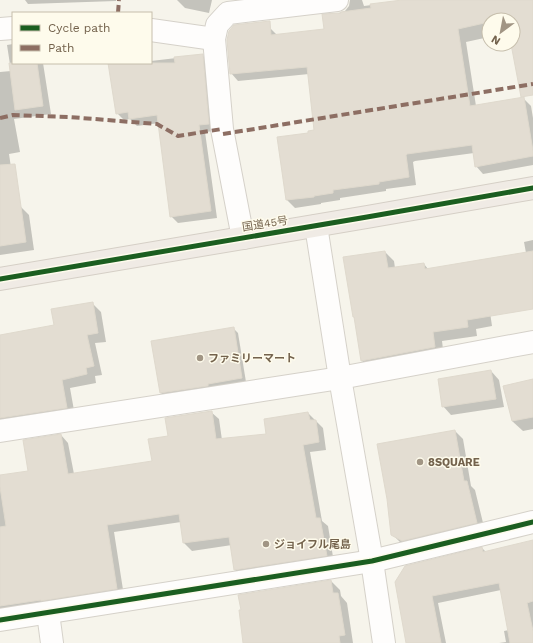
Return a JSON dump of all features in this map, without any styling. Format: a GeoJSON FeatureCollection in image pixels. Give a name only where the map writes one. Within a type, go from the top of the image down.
{"type":"FeatureCollection","features":[{"type":"Feature","properties":{"kind":"highway","name":"国道45号"},"geometry":{"type":"LineString","coordinates":[[0,279],[533,188]]}},
{"type":"Feature","properties":{"kind":"street"},"geometry":{"type":"LineString","coordinates":[[243,238],[222,129],[214,38],[217,25],[228,13],[337,0]]}},
{"type":"Feature","properties":{"kind":"street"},"geometry":{"type":"LineString","coordinates":[[0,29],[12,28]]}},
{"type":"Feature","properties":{"kind":"street"},"geometry":{"type":"LineString","coordinates":[[152,30],[214,38]]}},
{"type":"Feature","properties":{"kind":"street"},"geometry":{"type":"LineString","coordinates":[[316,226],[340,378],[372,560],[384,643]]}},
{"type":"Feature","properties":{"kind":"street"},"geometry":{"type":"LineString","coordinates":[[0,431],[340,378],[533,342]]}},
{"type":"Feature","properties":{"kind":"street"},"geometry":{"type":"LineString","coordinates":[[0,620],[372,560],[533,522]]}},
{"type":"Feature","properties":{"kind":"street"},"geometry":{"type":"LineString","coordinates":[[48,613],[52,643]]}},
{"type":"Feature","properties":{"kind":"building"},"geometry":{"type":"Polygon","coordinates":[[[402,0],[533,0],[533,95],[521,97],[513,52],[521,52],[521,12],[481,12],[481,24],[458,29],[470,106],[524,97],[533,156],[475,167],[472,145],[407,154],[409,177],[379,182],[379,184],[333,190],[333,193],[314,197],[286,200],[277,137],[308,133],[308,131],[314,130],[307,67],[230,74],[227,40],[229,31],[234,25],[270,21],[271,35],[324,29],[322,14],[341,13],[371,8],[370,4],[402,0]]]}},
{"type":"Feature","properties":{"kind":"building"},"geometry":{"type":"Polygon","coordinates":[[[203,54],[209,124],[199,125],[211,211],[170,217],[157,115],[129,119],[128,112],[116,114],[108,64],[175,63],[174,57],[203,54]]]}},
{"type":"Feature","properties":{"kind":"building"},"geometry":{"type":"Polygon","coordinates":[[[9,63],[37,64],[43,106],[15,110],[9,63]]]}},
{"type":"Feature","properties":{"kind":"building"},"geometry":{"type":"Polygon","coordinates":[[[15,164],[26,242],[0,246],[0,165],[15,164]]]}},
{"type":"Feature","properties":{"kind":"building"},"geometry":{"type":"Polygon","coordinates":[[[385,251],[388,268],[424,263],[425,269],[533,251],[533,309],[467,320],[468,327],[433,332],[435,347],[361,361],[343,257],[385,251]]]}},
{"type":"Feature","properties":{"kind":"building"},"geometry":{"type":"Polygon","coordinates":[[[93,302],[98,333],[87,335],[94,366],[86,368],[87,374],[62,380],[67,408],[0,418],[0,335],[54,325],[51,309],[93,302]]]}},
{"type":"Feature","properties":{"kind":"building"},"geometry":{"type":"Polygon","coordinates":[[[234,327],[242,378],[208,384],[208,386],[160,393],[151,341],[234,327]]]}},
{"type":"Feature","properties":{"kind":"building"},"geometry":{"type":"Polygon","coordinates":[[[491,370],[496,399],[442,407],[438,379],[491,370]]]}},
{"type":"Feature","properties":{"kind":"building"},"geometry":{"type":"Polygon","coordinates":[[[533,379],[533,417],[512,421],[503,386],[533,379]]]}},
{"type":"Feature","properties":{"kind":"building"},"geometry":{"type":"Polygon","coordinates":[[[212,411],[216,439],[266,434],[264,419],[308,412],[310,420],[316,420],[319,442],[303,445],[316,518],[320,518],[327,556],[234,570],[229,537],[183,543],[179,514],[107,525],[117,589],[0,606],[0,527],[6,526],[0,487],[0,475],[28,471],[23,440],[61,434],[68,474],[152,461],[148,439],[168,436],[165,418],[212,411]]]}},
{"type":"Feature","properties":{"kind":"building"},"geometry":{"type":"Polygon","coordinates":[[[455,430],[464,481],[467,481],[477,523],[402,541],[391,535],[387,499],[377,444],[455,430]]]}},
{"type":"Feature","properties":{"kind":"building"},"geometry":{"type":"Polygon","coordinates":[[[533,540],[533,601],[527,603],[533,631],[533,643],[510,643],[499,583],[432,596],[441,643],[406,643],[395,582],[405,566],[482,547],[483,552],[533,540]]]}},
{"type":"Feature","properties":{"kind":"building"},"geometry":{"type":"Polygon","coordinates":[[[331,580],[333,593],[338,593],[345,635],[339,636],[340,643],[243,643],[239,610],[241,610],[238,595],[331,580]]]}},
{"type":"Feature","properties":{"kind":"marked path"},"geometry":{"type":"LineString","coordinates":[[118,12],[119,0]]}},
{"type":"Feature","properties":{"kind":"marked path"},"geometry":{"type":"LineString","coordinates":[[223,134],[533,84]]}},
{"type":"Feature","properties":{"kind":"marked path"},"geometry":{"type":"LineString","coordinates":[[0,118],[13,115],[69,117],[157,124],[178,136],[222,129]]}},
{"type":"Feature","properties":{"kind":"cycle path"},"geometry":{"type":"LineString","coordinates":[[0,279],[533,188]]}},
{"type":"Feature","properties":{"kind":"cycle path"},"geometry":{"type":"LineString","coordinates":[[0,620],[372,561],[533,522]]}},
{"type":"Feature","properties":{"kind":"place","name":"ファミリーマート"},"geometry":{"type":"Point","coordinates":[200,358]}},
{"type":"Feature","properties":{"kind":"place","name":"8SQUARE"},"geometry":{"type":"Point","coordinates":[420,462]}},
{"type":"Feature","properties":{"kind":"place","name":"ジョイフル尾島"},"geometry":{"type":"Point","coordinates":[266,544]}}]}
